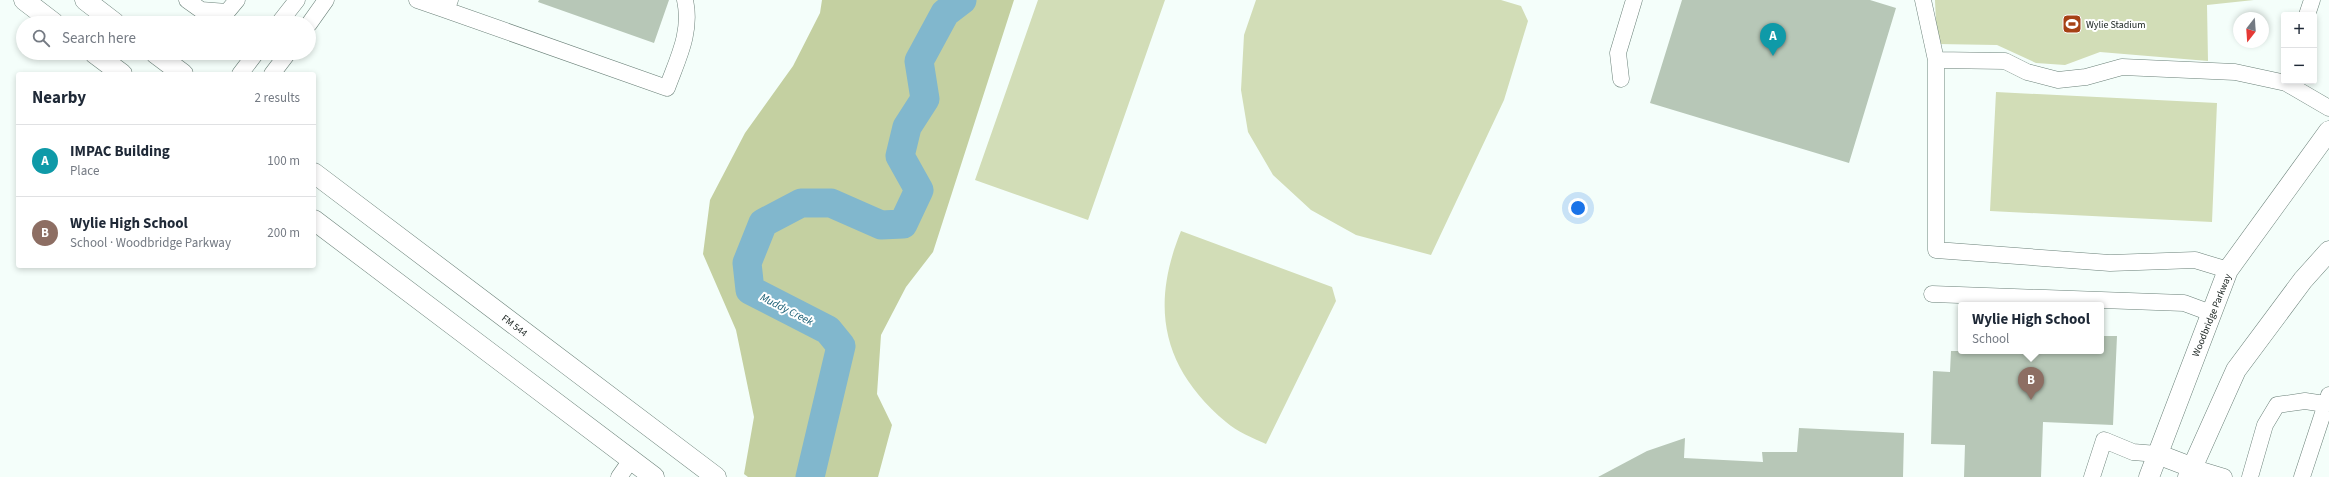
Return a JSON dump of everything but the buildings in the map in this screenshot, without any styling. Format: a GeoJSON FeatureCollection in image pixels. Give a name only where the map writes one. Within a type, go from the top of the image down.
{"type":"FeatureCollection","features":[{"type":"Feature","properties":{"kind":"main road"},"geometry":{"type":"LineString","coordinates":[[24,0],[45,16]]}},
{"type":"Feature","properties":{"kind":"main road"},"geometry":{"type":"LineString","coordinates":[[85,0],[106,16]]}},
{"type":"Feature","properties":{"kind":"main road"},"geometry":{"type":"LineString","coordinates":[[103,60],[119,72]]}},
{"type":"Feature","properties":{"kind":"main road"},"geometry":{"type":"LineString","coordinates":[[164,60],[180,72]]}},
{"type":"Feature","properties":{"kind":"main road","name":"Woodbridge Parkway"},"geometry":{"type":"LineString","coordinates":[[2149,477],[2210,313],[2228,270],[2329,130]]}},
{"type":"Feature","properties":{"kind":"main road","name":"FM 544"},"geometry":{"type":"LineString","coordinates":[[316,175],[716,477]]}},
{"type":"Feature","properties":{"kind":"main road"},"geometry":{"type":"LineString","coordinates":[[316,222],[654,477]]}},
{"type":"Feature","properties":{"kind":"main road"},"geometry":{"type":"LineString","coordinates":[[2158,454],[2190,472],[2236,370],[2303,280],[2329,251]]}},
{"type":"Feature","properties":{"kind":"lane"},"geometry":{"type":"LineString","coordinates":[[187,0],[201,10],[227,12],[237,0]]}},
{"type":"Feature","properties":{"kind":"lane"},"geometry":{"type":"LineString","coordinates":[[284,16],[297,0]]}},
{"type":"Feature","properties":{"kind":"lane"},"geometry":{"type":"LineString","coordinates":[[315,16],[326,0]]}},
{"type":"Feature","properties":{"kind":"lane"},"geometry":{"type":"LineString","coordinates":[[417,0],[448,5],[667,88],[685,41],[688,13],[685,0]]}},
{"type":"Feature","properties":{"kind":"lane"},"geometry":{"type":"LineString","coordinates":[[1620,79],[1618,53],[1634,0]]}},
{"type":"Feature","properties":{"kind":"lane"},"geometry":{"type":"LineString","coordinates":[[1924,0],[1936,60],[1936,250],[2110,263],[2195,260],[2228,270]]}},
{"type":"Feature","properties":{"kind":"lane"},"geometry":{"type":"LineString","coordinates":[[2308,12],[2312,0]]}},
{"type":"Feature","properties":{"kind":"lane"},"geometry":{"type":"LineString","coordinates":[[242,72],[251,60]]}},
{"type":"Feature","properties":{"kind":"lane"},"geometry":{"type":"LineString","coordinates":[[274,72],[283,60]]}},
{"type":"Feature","properties":{"kind":"lane"},"geometry":{"type":"LineString","coordinates":[[1936,60],[2005,61],[2027,72],[2058,80],[2086,78],[2122,67],[2236,72],[2281,81]]}},
{"type":"Feature","properties":{"kind":"lane"},"geometry":{"type":"LineString","coordinates":[[2289,84],[2329,108]]}},
{"type":"Feature","properties":{"kind":"lane"},"geometry":{"type":"LineString","coordinates":[[1932,294],[2184,303],[2210,313]]}},
{"type":"Feature","properties":{"kind":"lane"},"geometry":{"type":"LineString","coordinates":[[2250,477],[2265,425],[2277,405],[2327,399],[2302,477]]}},
{"type":"Feature","properties":{"kind":"lane"},"geometry":{"type":"LineString","coordinates":[[2092,477],[2104,440],[2133,452],[2158,454]]}},
{"type":"Feature","properties":{"kind":"lane"},"geometry":{"type":"LineString","coordinates":[[620,477],[631,460]]}},
{"type":"Feature","properties":{"kind":"lane"},"geometry":{"type":"LineString","coordinates":[[2190,472],[2224,477]]}},
{"type":"Feature","properties":{"kind":"green space"},"geometry":{"type":"Polygon","coordinates":[[[822,0],[1014,0],[933,252],[906,287],[881,335],[877,394],[892,425],[878,477],[748,477],[744,474],[754,417],[736,330],[703,254],[710,200],[745,133],[793,66],[820,13],[822,0]]]}},
{"type":"Feature","properties":{"kind":"green space"},"geometry":{"type":"Polygon","coordinates":[[[1038,0],[1165,0],[1088,220],[975,180],[1038,0]]]}},
{"type":"Feature","properties":{"kind":"green space"},"geometry":{"type":"Polygon","coordinates":[[[1256,0],[1501,0],[1521,6],[1528,21],[1504,100],[1431,255],[1356,235],[1311,210],[1273,175],[1248,132],[1241,90],[1244,35],[1256,0]]]}},
{"type":"Feature","properties":{"kind":"green space","name":"Wylie Stadium"},"geometry":{"type":"Polygon","coordinates":[[[1935,0],[2254,0],[2207,5],[2208,61],[2100,52],[2065,65],[2036,63],[1997,45],[1937,44],[1935,0]]]}},
{"type":"Feature","properties":{"kind":"green space"},"geometry":{"type":"Polygon","coordinates":[[[1996,92],[2217,103],[2212,222],[1990,211],[1996,92]]]}},
{"type":"Feature","properties":{"kind":"green space"},"geometry":{"type":"Polygon","coordinates":[[[1181,231],[1332,287],[1336,301],[1266,444],[1230,426],[1204,401],[1188,380],[1175,358],[1168,335],[1165,311],[1166,285],[1171,259],[1181,231]]]}},
{"type":"Feature","properties":{"kind":"waterway","name":"Muddy Creek"},"geometry":{"type":"LineString","coordinates":[[810,477],[841,346],[828,330],[750,290],[747,263],[763,223],[801,203],[831,203],[881,225],[903,224],[919,190],[900,156],[907,127],[925,99],[919,61],[945,13],[962,0]]}},
{"type":"Feature","properties":{"kind":"place","name":"Wylie Stadium"},"geometry":{"type":"Point","coordinates":[2072,24]}},
{"type":"Feature","properties":{"kind":"place","name":"IMPAC Building"},"geometry":{"type":"Point","coordinates":[1773,56]}},
{"type":"Feature","properties":{"kind":"place","name":"Wylie High School"},"geometry":{"type":"Point","coordinates":[2031,400]}}]}
